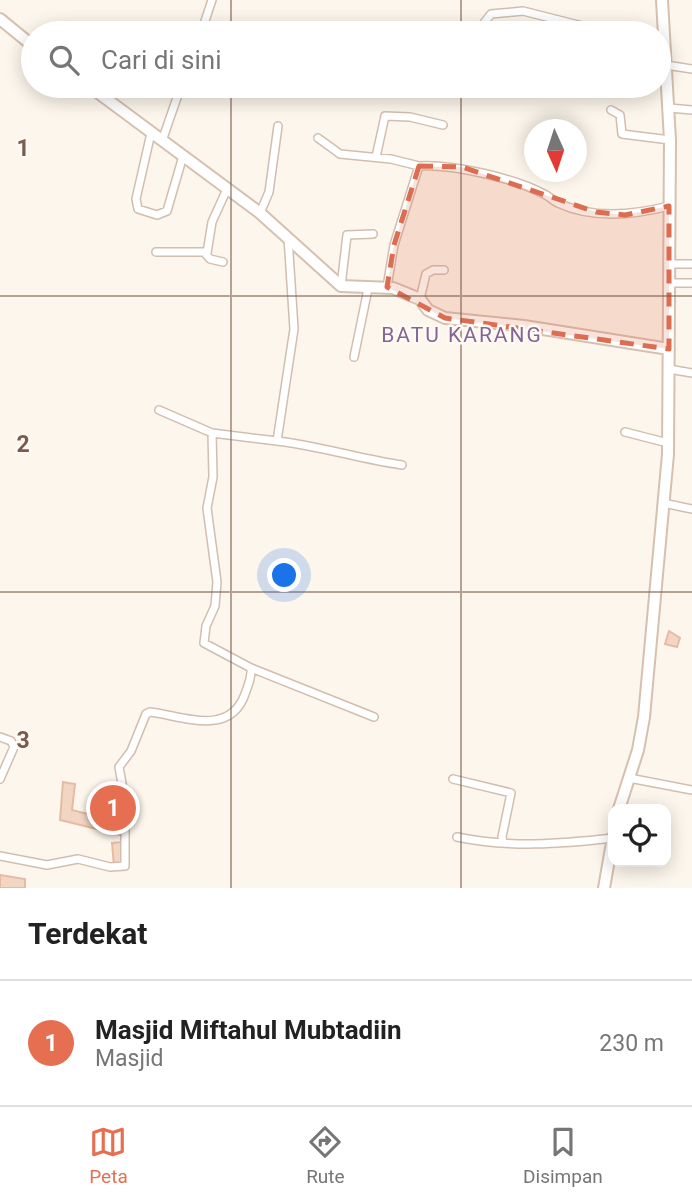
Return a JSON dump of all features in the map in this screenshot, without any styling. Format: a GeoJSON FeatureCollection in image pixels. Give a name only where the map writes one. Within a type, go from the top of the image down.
{"type":"FeatureCollection","features":[{"type":"Feature","properties":{"kind":"street"},"geometry":{"type":"LineString","coordinates":[[205,21],[212,0]]}},
{"type":"Feature","properties":{"kind":"street"},"geometry":{"type":"LineString","coordinates":[[662,0],[662,21]]}},
{"type":"Feature","properties":{"kind":"street"},"geometry":{"type":"LineString","coordinates":[[486,21],[491,14],[523,11],[562,21]]}},
{"type":"Feature","properties":{"kind":"street"},"geometry":{"type":"LineString","coordinates":[[0,19],[21,36]]}},
{"type":"Feature","properties":{"kind":"street"},"geometry":{"type":"LineString","coordinates":[[671,64],[692,69]]}},
{"type":"Feature","properties":{"kind":"street"},"geometry":{"type":"LineString","coordinates":[[105,98],[260,212],[341,286],[368,289],[387,287],[420,299],[428,310],[445,318],[524,326],[669,349]]}},
{"type":"Feature","properties":{"kind":"street"},"geometry":{"type":"LineString","coordinates":[[162,141],[177,98]]}},
{"type":"Feature","properties":{"kind":"street"},"geometry":{"type":"LineString","coordinates":[[621,804],[638,750],[644,717],[668,443],[670,140],[668,98]]}},
{"type":"Feature","properties":{"kind":"street"},"geometry":{"type":"LineString","coordinates":[[669,108],[692,110]]}},
{"type":"Feature","properties":{"kind":"street"},"geometry":{"type":"LineString","coordinates":[[611,110],[620,115],[622,134],[670,140]]}},
{"type":"Feature","properties":{"kind":"street"},"geometry":{"type":"LineString","coordinates":[[376,157],[385,116],[410,117],[443,125]]}},
{"type":"Feature","properties":{"kind":"street"},"geometry":{"type":"LineString","coordinates":[[260,212],[269,192],[278,126]]}},
{"type":"Feature","properties":{"kind":"street"},"geometry":{"type":"LineString","coordinates":[[151,133],[135,204],[138,209],[157,215],[167,211],[183,156]]}},
{"type":"Feature","properties":{"kind":"street"},"geometry":{"type":"LineString","coordinates":[[318,138],[340,154],[376,157],[419,166],[462,167],[544,193],[558,203],[596,212],[625,215],[669,206]]}},
{"type":"Feature","properties":{"kind":"street"},"geometry":{"type":"LineString","coordinates":[[387,287],[394,245],[419,166]]}},
{"type":"Feature","properties":{"kind":"street"},"geometry":{"type":"LineString","coordinates":[[223,262],[210,259],[207,253],[212,222],[227,189]]}},
{"type":"Feature","properties":{"kind":"street"},"geometry":{"type":"LineString","coordinates":[[341,286],[346,235],[373,234]]}},
{"type":"Feature","properties":{"kind":"street"},"geometry":{"type":"LineString","coordinates":[[277,441],[294,329],[288,236]]}},
{"type":"Feature","properties":{"kind":"street"},"geometry":{"type":"LineString","coordinates":[[156,252],[179,254],[187,250],[207,253]]}},
{"type":"Feature","properties":{"kind":"street"},"geometry":{"type":"LineString","coordinates":[[669,264],[692,264]]}},
{"type":"Feature","properties":{"kind":"street"},"geometry":{"type":"LineString","coordinates":[[420,299],[426,274],[433,270],[444,270]]}},
{"type":"Feature","properties":{"kind":"street"},"geometry":{"type":"LineString","coordinates":[[668,283],[692,283]]}},
{"type":"Feature","properties":{"kind":"street"},"geometry":{"type":"LineString","coordinates":[[354,357],[368,289]]}},
{"type":"Feature","properties":{"kind":"street"},"geometry":{"type":"LineString","coordinates":[[669,369],[692,373]]}},
{"type":"Feature","properties":{"kind":"street"},"geometry":{"type":"LineString","coordinates":[[159,410],[169,412],[178,421],[212,433],[322,447],[367,460],[402,465]]}},
{"type":"Feature","properties":{"kind":"street"},"geometry":{"type":"LineString","coordinates":[[625,432],[668,443]]}},
{"type":"Feature","properties":{"kind":"street"},"geometry":{"type":"LineString","coordinates":[[212,433],[213,477],[207,508],[217,582],[215,606],[206,626],[204,642],[251,668],[374,717]]}},
{"type":"Feature","properties":{"kind":"street"},"geometry":{"type":"LineString","coordinates":[[663,503],[692,509]]}},
{"type":"Feature","properties":{"kind":"street"},"geometry":{"type":"LineString","coordinates":[[0,856],[47,865],[78,859],[110,867],[125,866],[125,828],[130,800],[124,789],[119,767],[131,751],[146,714],[150,712],[212,721],[230,717],[244,698],[251,668]]}},
{"type":"Feature","properties":{"kind":"street"},"geometry":{"type":"LineString","coordinates":[[0,737],[11,741],[14,747],[0,779]]}},
{"type":"Feature","properties":{"kind":"street"},"geometry":{"type":"LineString","coordinates":[[629,778],[692,790]]}},
{"type":"Feature","properties":{"kind":"street"},"geometry":{"type":"LineString","coordinates":[[453,779],[510,793],[503,843]]}},
{"type":"Feature","properties":{"kind":"street"},"geometry":{"type":"LineString","coordinates":[[457,837],[548,846],[608,838]]}},
{"type":"Feature","properties":{"kind":"street"},"geometry":{"type":"LineString","coordinates":[[604,888],[608,865]]}},
{"type":"Feature","properties":{"kind":"highlighted area"},"geometry":{"type":"Polygon","coordinates":[[[419,166],[462,167],[596,212],[625,215],[669,206],[669,349],[445,318],[387,287],[394,245],[419,166]]]}},
{"type":"Feature","properties":{"kind":"building"},"geometry":{"type":"Polygon","coordinates":[[[669,631],[680,638],[677,647],[665,644],[669,631]]]}},
{"type":"Feature","properties":{"kind":"building"},"geometry":{"type":"Polygon","coordinates":[[[63,782],[75,784],[72,810],[123,823],[121,835],[60,820],[63,782]]]}},
{"type":"Feature","properties":{"kind":"building"},"geometry":{"type":"Polygon","coordinates":[[[104,797],[126,802],[122,819],[100,814],[104,797]]]}},
{"type":"Feature","properties":{"kind":"building"},"geometry":{"type":"Polygon","coordinates":[[[123,842],[125,865],[114,866],[112,843],[123,842]]]}},
{"type":"Feature","properties":{"kind":"building"},"geometry":{"type":"Polygon","coordinates":[[[0,875],[25,879],[25,888],[0,888],[0,875]]]}},
{"type":"Feature","properties":{"kind":"place","name":"Masjid Miftahul Mubtadiin"},"geometry":{"type":"Point","coordinates":[113,808]}},
{"type":"Feature","properties":{"kind":"district","name":"BATU KARANG"},"geometry":{"type":"Point","coordinates":[462,335]}}]}
